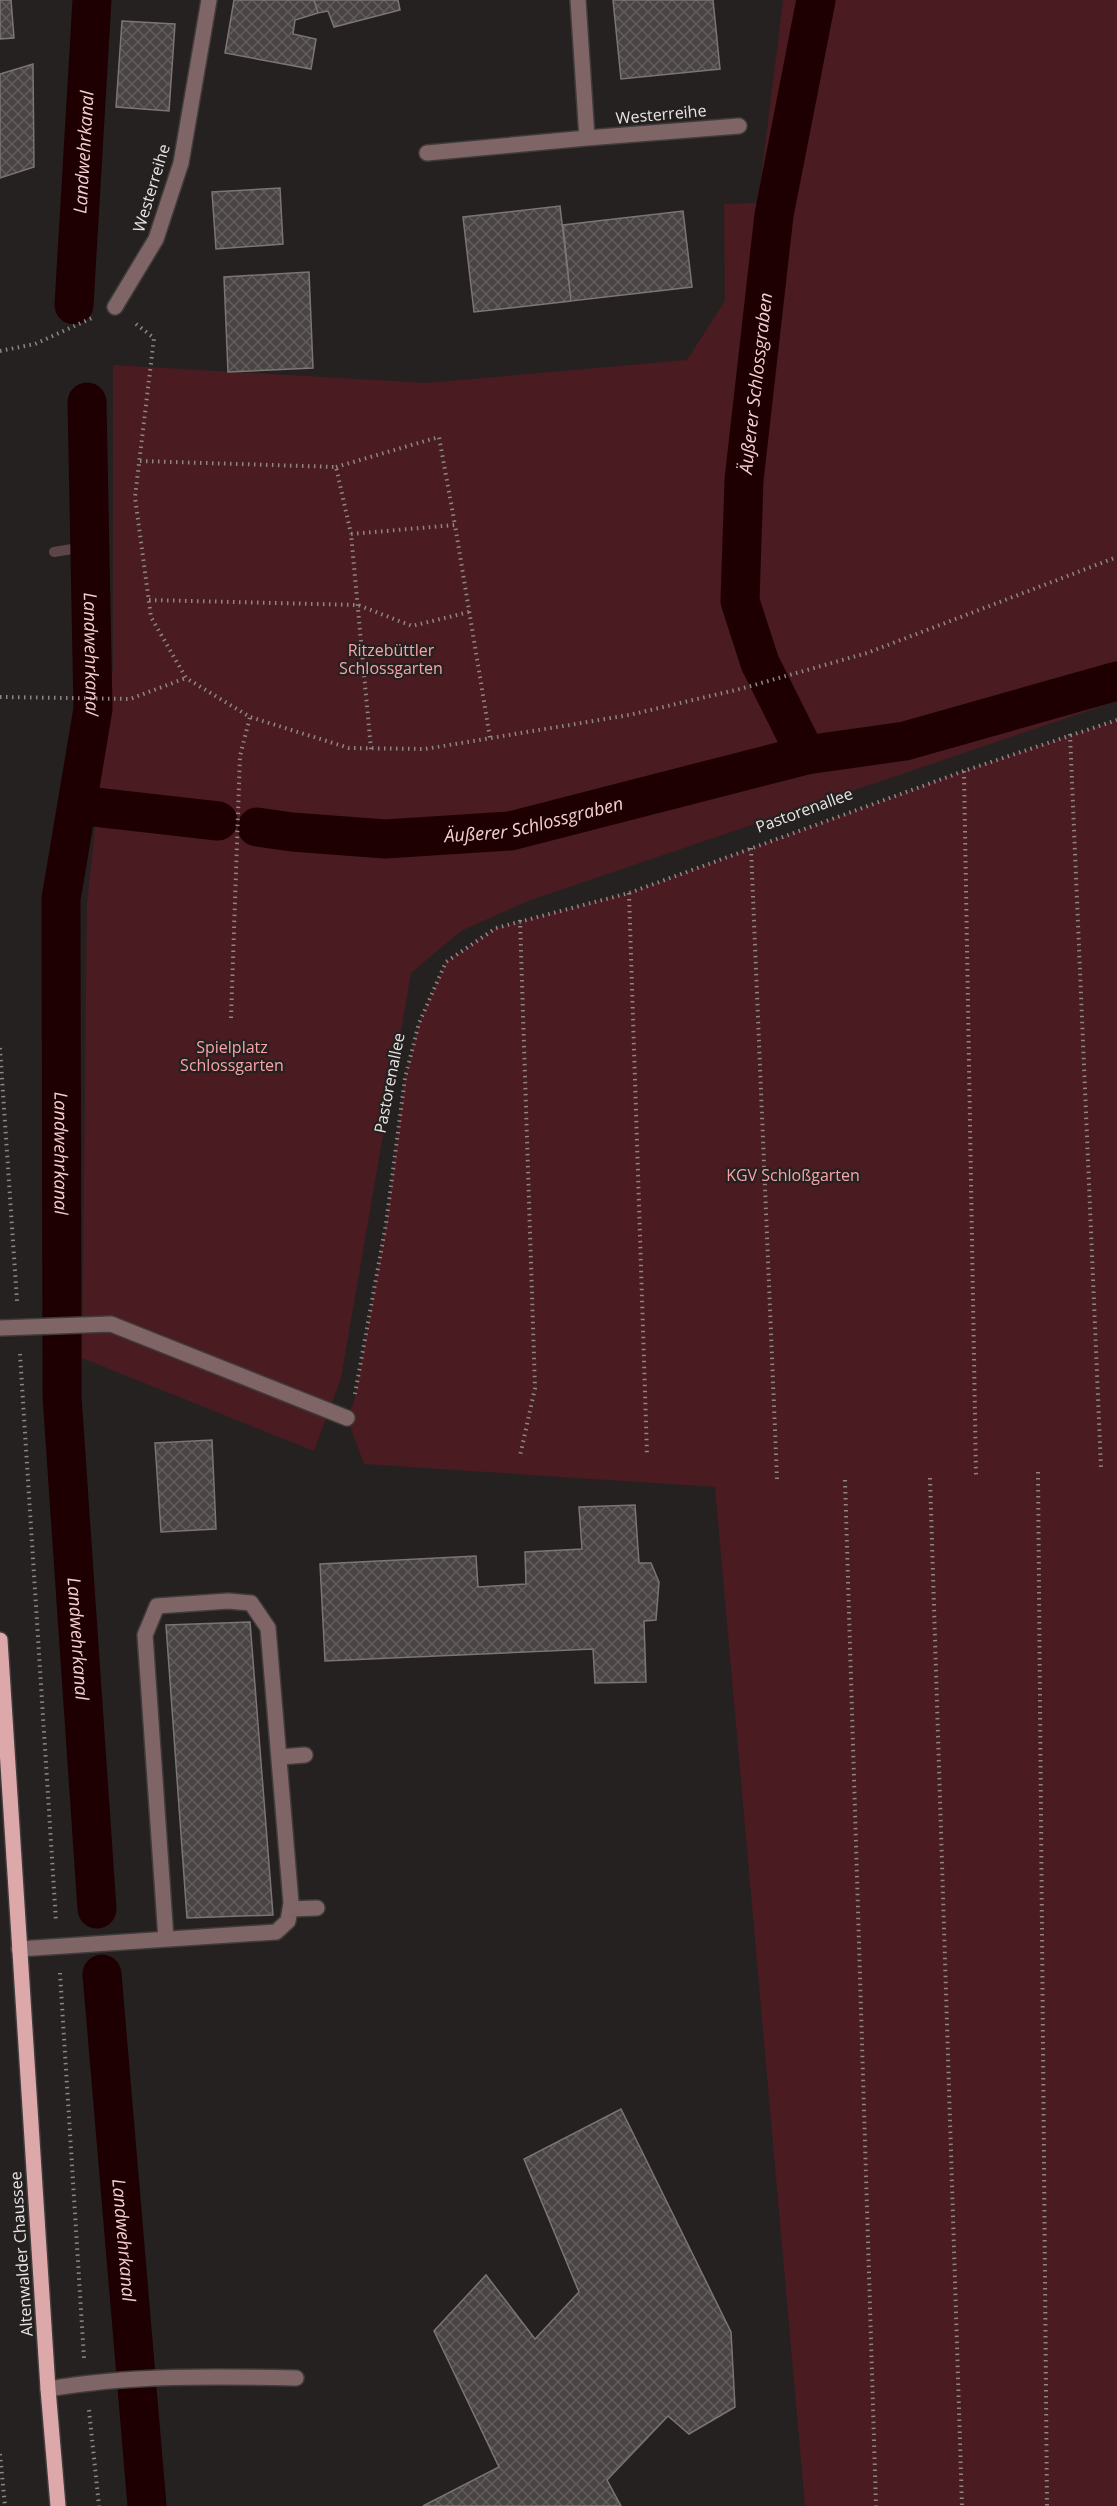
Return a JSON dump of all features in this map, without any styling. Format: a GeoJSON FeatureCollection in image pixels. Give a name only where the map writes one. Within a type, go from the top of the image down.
{"type":"FeatureCollection","features":[{"type":"Feature","properties":{"kind":"main road","name":"Altenwalder Chaussee"},"geometry":{"type":"LineString","coordinates":[[0,1640],[48,2389],[58,2506]]}},
{"type":"Feature","properties":{"kind":"street","name":"Westerreihe"},"geometry":{"type":"LineString","coordinates":[[115,307],[156,239],[181,163],[209,0]]}},
{"type":"Feature","properties":{"kind":"street"},"geometry":{"type":"LineString","coordinates":[[578,0],[586,138]]}},
{"type":"Feature","properties":{"kind":"street","name":"Westerreihe"},"geometry":{"type":"LineString","coordinates":[[427,153],[739,126]]}},
{"type":"Feature","properties":{"kind":"street"},"geometry":{"type":"LineString","coordinates":[[0,1328],[111,1324],[347,1418]]}},
{"type":"Feature","properties":{"kind":"street"},"geometry":{"type":"LineString","coordinates":[[19,1949],[276,1932],[288,1921],[291,1903],[268,1628],[250,1603],[228,1600],[157,1606],[145,1635],[166,1939]]}},
{"type":"Feature","properties":{"kind":"street"},"geometry":{"type":"LineString","coordinates":[[280,1757],[305,1755]]}},
{"type":"Feature","properties":{"kind":"street"},"geometry":{"type":"LineString","coordinates":[[290,1909],[317,1908]]}},
{"type":"Feature","properties":{"kind":"street"},"geometry":{"type":"LineString","coordinates":[[48,2389],[86,2383],[188,2375],[296,2378]]}},
{"type":"Feature","properties":{"kind":"path"},"geometry":{"type":"LineString","coordinates":[[0,351],[35,344],[115,307],[154,338],[135,497],[151,617],[186,678],[250,717],[349,748],[425,749],[630,715],[740,689],[867,653],[1117,557]]}},
{"type":"Feature","properties":{"kind":"path"},"geometry":{"type":"LineString","coordinates":[[140,461],[336,467],[439,436],[490,738]]}},
{"type":"Feature","properties":{"kind":"path"},"geometry":{"type":"LineString","coordinates":[[336,467],[351,534],[371,749]]}},
{"type":"Feature","properties":{"kind":"path"},"geometry":{"type":"LineString","coordinates":[[351,534],[455,525]]}},
{"type":"Feature","properties":{"kind":"path"},"geometry":{"type":"LineString","coordinates":[[149,600],[358,605],[412,626],[470,612]]}},
{"type":"Feature","properties":{"kind":"path"},"geometry":{"type":"LineString","coordinates":[[0,697],[130,699],[186,678]]}},
{"type":"Feature","properties":{"kind":"path"},"geometry":{"type":"LineString","coordinates":[[231,1018],[240,756],[250,717]]}},
{"type":"Feature","properties":{"kind":"path","name":"Pastorenallee"},"geometry":{"type":"LineString","coordinates":[[347,1418],[354,1402],[386,1224],[405,1078],[418,1023],[446,962],[496,928],[629,893],[964,771],[1117,720]]}},
{"type":"Feature","properties":{"kind":"path"},"geometry":{"type":"LineString","coordinates":[[1070,734],[1101,1468]]}},
{"type":"Feature","properties":{"kind":"path"},"geometry":{"type":"LineString","coordinates":[[964,771],[976,1475]]}},
{"type":"Feature","properties":{"kind":"path"},"geometry":{"type":"LineString","coordinates":[[751,849],[777,1479]]}},
{"type":"Feature","properties":{"kind":"path"},"geometry":{"type":"LineString","coordinates":[[629,893],[647,1455]]}},
{"type":"Feature","properties":{"kind":"path"},"geometry":{"type":"LineString","coordinates":[[520,920],[535,1388],[520,1456]]}},
{"type":"Feature","properties":{"kind":"path"},"geometry":{"type":"LineString","coordinates":[[0,1048],[19,1327]]}},
{"type":"Feature","properties":{"kind":"path"},"geometry":{"type":"LineString","coordinates":[[1038,1472],[1047,2506]]}},
{"type":"Feature","properties":{"kind":"path"},"geometry":{"type":"LineString","coordinates":[[930,1478],[962,2506]]}},
{"type":"Feature","properties":{"kind":"path"},"geometry":{"type":"LineString","coordinates":[[845,1480],[876,2506]]}},
{"type":"Feature","properties":{"kind":"path"},"geometry":{"type":"LineString","coordinates":[[0,2454],[5,2506]]}},
{"type":"Feature","properties":{"kind":"green space","name":"Ritzebüttler Schlossgarten"},"geometry":{"type":"Polygon","coordinates":[[[783,0],[1117,0],[1117,701],[528,901],[461,931],[411,973],[341,1378],[314,1451],[82,1358],[87,902],[113,666],[113,365],[427,383],[687,360],[725,301],[724,204],[758,203],[783,0]]]}},
{"type":"Feature","properties":{"kind":"green space","name":"KGV Schloßgarten"},"geometry":{"type":"Polygon","coordinates":[[[1117,720],[1117,2506],[805,2506],[715,1487],[364,1464],[347,1418],[354,1402],[386,1224],[405,1078],[419,1023],[446,962],[496,928],[629,893],[964,771],[1117,720]]]}},
{"type":"Feature","properties":{"kind":"building"},"geometry":{"type":"Polygon","coordinates":[[[0,0],[11,0],[14,38],[0,39],[0,0]]]}},
{"type":"Feature","properties":{"kind":"building"},"geometry":{"type":"Polygon","coordinates":[[[234,0],[314,0],[318,13],[295,20],[293,34],[316,39],[311,69],[225,53],[234,0]]]}},
{"type":"Feature","properties":{"kind":"building"},"geometry":{"type":"Polygon","coordinates":[[[314,0],[398,0],[400,10],[334,27],[328,11],[318,13],[314,0]]]}},
{"type":"Feature","properties":{"kind":"building"},"geometry":{"type":"Polygon","coordinates":[[[613,0],[713,0],[720,69],[621,79],[613,0]]]}},
{"type":"Feature","properties":{"kind":"building"},"geometry":{"type":"Polygon","coordinates":[[[122,21],[175,24],[169,111],[116,107],[122,21]]]}},
{"type":"Feature","properties":{"kind":"building"},"geometry":{"type":"Polygon","coordinates":[[[33,64],[34,167],[0,178],[0,74],[33,64]]]}},
{"type":"Feature","properties":{"kind":"building"},"geometry":{"type":"Polygon","coordinates":[[[280,188],[283,244],[216,249],[212,192],[280,188]]]}},
{"type":"Feature","properties":{"kind":"building"},"geometry":{"type":"Polygon","coordinates":[[[560,206],[571,301],[474,312],[463,217],[560,206]]]}},
{"type":"Feature","properties":{"kind":"building"},"geometry":{"type":"Polygon","coordinates":[[[683,211],[692,287],[571,301],[563,225],[683,211]]]}},
{"type":"Feature","properties":{"kind":"building"},"geometry":{"type":"Polygon","coordinates":[[[309,272],[313,368],[228,372],[224,277],[309,272]]]}},
{"type":"Feature","properties":{"kind":"building"},"geometry":{"type":"Polygon","coordinates":[[[212,1440],[216,1529],[161,1532],[155,1443],[212,1440]]]}},
{"type":"Feature","properties":{"kind":"building"},"geometry":{"type":"Polygon","coordinates":[[[635,1505],[639,1563],[651,1563],[659,1582],[656,1620],[644,1621],[646,1682],[595,1683],[593,1649],[325,1661],[320,1564],[476,1556],[478,1587],[526,1584],[525,1552],[582,1549],[579,1507],[635,1505]]]}},
{"type":"Feature","properties":{"kind":"building"},"geometry":{"type":"Polygon","coordinates":[[[250,1622],[273,1915],[187,1918],[166,1625],[250,1622]]]}},
{"type":"Feature","properties":{"kind":"building"},"geometry":{"type":"Polygon","coordinates":[[[621,2109],[731,2332],[735,2407],[689,2434],[668,2416],[607,2480],[621,2506],[423,2506],[499,2467],[434,2331],[486,2275],[535,2339],[579,2292],[524,2159],[621,2109]]]}},
{"type":"Feature","properties":{"kind":"waterway","name":"Landwehrkanal"},"geometry":{"type":"LineString","coordinates":[[74,305],[92,0]]}},
{"type":"Feature","properties":{"kind":"waterway","name":"Äußerer Schlossgraben"},"geometry":{"type":"LineString","coordinates":[[257,827],[385,839],[510,831],[806,755],[760,663],[740,601],[744,480],[774,215],[816,0]]}},
{"type":"Feature","properties":{"kind":"waterway","name":"Landwehrkanal"},"geometry":{"type":"LineString","coordinates":[[87,402],[93,709],[61,899],[62,1396],[97,1909]]}},
{"type":"Feature","properties":{"kind":"waterway"},"geometry":{"type":"LineString","coordinates":[[54,552],[90,546]]}},
{"type":"Feature","properties":{"kind":"waterway","name":"Äußerer Schlossgraben"},"geometry":{"type":"LineString","coordinates":[[806,755],[905,741],[1117,681]]}},
{"type":"Feature","properties":{"kind":"waterway","name":"Äußerer Schlossgraben"},"geometry":{"type":"LineString","coordinates":[[77,805],[218,821]]}},
{"type":"Feature","properties":{"kind":"waterway","name":"Landwehrkanal"},"geometry":{"type":"LineString","coordinates":[[102,1974],[147,2506]]}},
{"type":"Feature","properties":{"kind":"park label","name":"Spielplatz Schlossgarten"},"geometry":{"type":"Point","coordinates":[232,1056]}}]}
